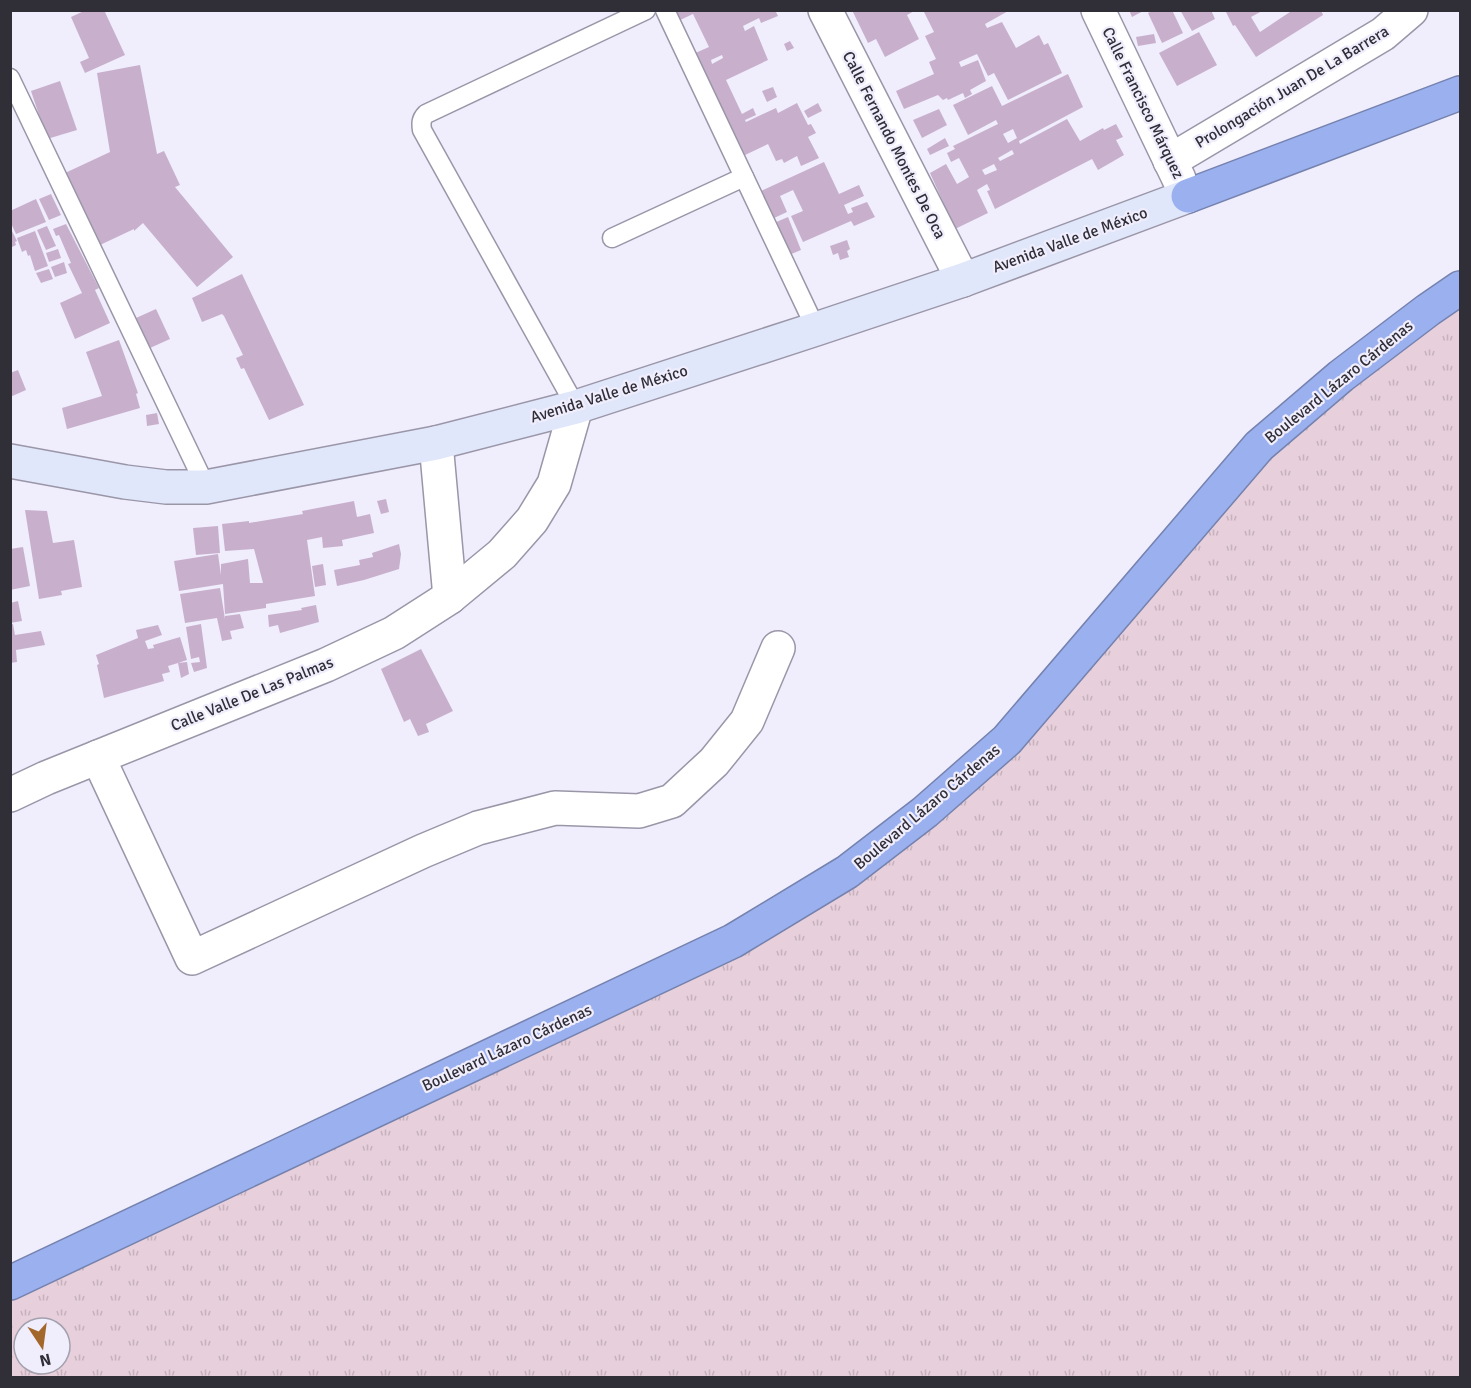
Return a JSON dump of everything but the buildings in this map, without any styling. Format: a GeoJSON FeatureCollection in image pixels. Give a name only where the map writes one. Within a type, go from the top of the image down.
{"type":"FeatureCollection","features":[{"type":"Feature","properties":{"kind":"highway"},"geometry":{"type":"LineString","coordinates":[[1188,196],[1461,93]]}},
{"type":"Feature","properties":{"kind":"highway","name":"Boulevard Lázaro Cárdenas"},"geometry":{"type":"LineString","coordinates":[[10,1283],[733,941],[847,872],[925,812],[1007,740],[1260,446],[1341,376],[1461,288]]}},
{"type":"Feature","properties":{"kind":"main road","name":"Avenida Valle de México"},"geometry":{"type":"LineString","coordinates":[[10,461],[124,482],[166,487],[206,487],[436,443],[576,407],[816,329],[963,280],[1188,196]]}},
{"type":"Feature","properties":{"kind":"street","name":"Calle Fernando Montes De Oca"},"geometry":{"type":"LineString","coordinates":[[825,10],[963,280]]}},
{"type":"Feature","properties":{"kind":"street","name":"Calle Francisco Márquez"},"geometry":{"type":"LineString","coordinates":[[1098,10],[1188,196]]}},
{"type":"Feature","properties":{"kind":"street","name":"Prolongación Juan De La Barrera"},"geometry":{"type":"LineString","coordinates":[[1170,161],[1377,22],[1411,10]]}},
{"type":"Feature","properties":{"kind":"street","name":"Calle Valle De Las Palmas"},"geometry":{"type":"LineString","coordinates":[[10,795],[46,778],[326,664],[394,633],[450,597],[502,554],[532,520],[554,484],[576,407]]}},
{"type":"Feature","properties":{"kind":"street"},"geometry":{"type":"LineString","coordinates":[[436,443],[450,597]]}},
{"type":"Feature","properties":{"kind":"street"},"geometry":{"type":"LineString","coordinates":[[98,757],[192,958],[423,851],[478,828],[555,808],[639,811],[672,801],[714,762],[747,721],[778,648]]}},
{"type":"Feature","properties":{"kind":"street"},"geometry":{"type":"LineString","coordinates":[[10,772],[46,778]]}},
{"type":"Feature","properties":{"kind":"lane"},"geometry":{"type":"LineString","coordinates":[[576,407],[422,130],[422,117],[646,10]]}},
{"type":"Feature","properties":{"kind":"lane"},"geometry":{"type":"LineString","coordinates":[[665,10],[816,329]]}},
{"type":"Feature","properties":{"kind":"lane"},"geometry":{"type":"LineString","coordinates":[[10,78],[206,487]]}},
{"type":"Feature","properties":{"kind":"lane"},"geometry":{"type":"LineString","coordinates":[[612,238],[744,177]]}},
{"type":"Feature","properties":{"kind":"green space"},"geometry":{"type":"Polygon","coordinates":[[[1460,276],[1460,1377],[11,1378],[11,1275],[768,923],[1008,740],[1219,495],[1460,276]]]}}]}
